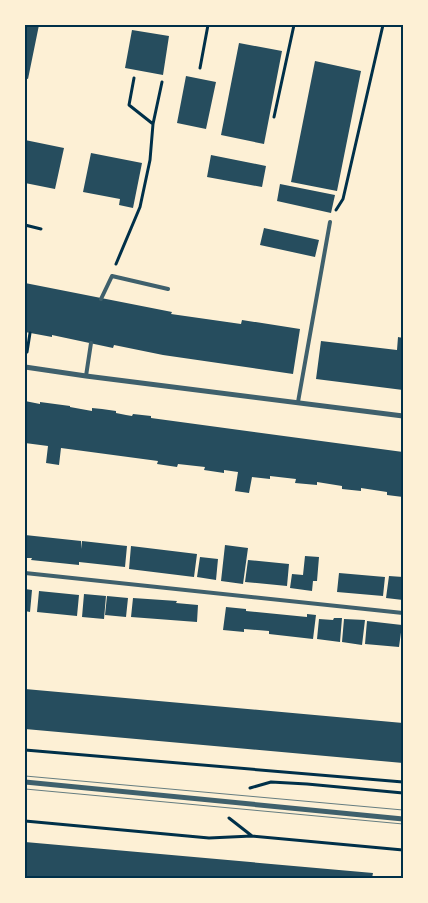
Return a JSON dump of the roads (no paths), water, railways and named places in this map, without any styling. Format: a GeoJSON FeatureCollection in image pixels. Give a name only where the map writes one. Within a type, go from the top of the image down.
{"type":"FeatureCollection","features":[{"type":"Feature","properties":{"kind":"street"},"geometry":{"type":"LineString","coordinates":[[25,367],[403,416]]}},
{"type":"Feature","properties":{"kind":"street"},"geometry":{"type":"LineString","coordinates":[[25,782],[403,818]]}},
{"type":"Feature","properties":{"kind":"lane"},"geometry":{"type":"LineString","coordinates":[[298,402],[330,222]]}},
{"type":"Feature","properties":{"kind":"lane"},"geometry":{"type":"LineString","coordinates":[[101,299],[112,276],[168,289]]}},
{"type":"Feature","properties":{"kind":"lane"},"geometry":{"type":"LineString","coordinates":[[86,376],[91,343]]}},
{"type":"Feature","properties":{"kind":"lane"},"geometry":{"type":"LineString","coordinates":[[25,573],[403,613]]}},
{"type":"Feature","properties":{"kind":"tram line"},"geometry":{"type":"LineString","coordinates":[[25,776],[403,810]]}},
{"type":"Feature","properties":{"kind":"tram line"},"geometry":{"type":"LineString","coordinates":[[25,789],[403,824]]}}]}
